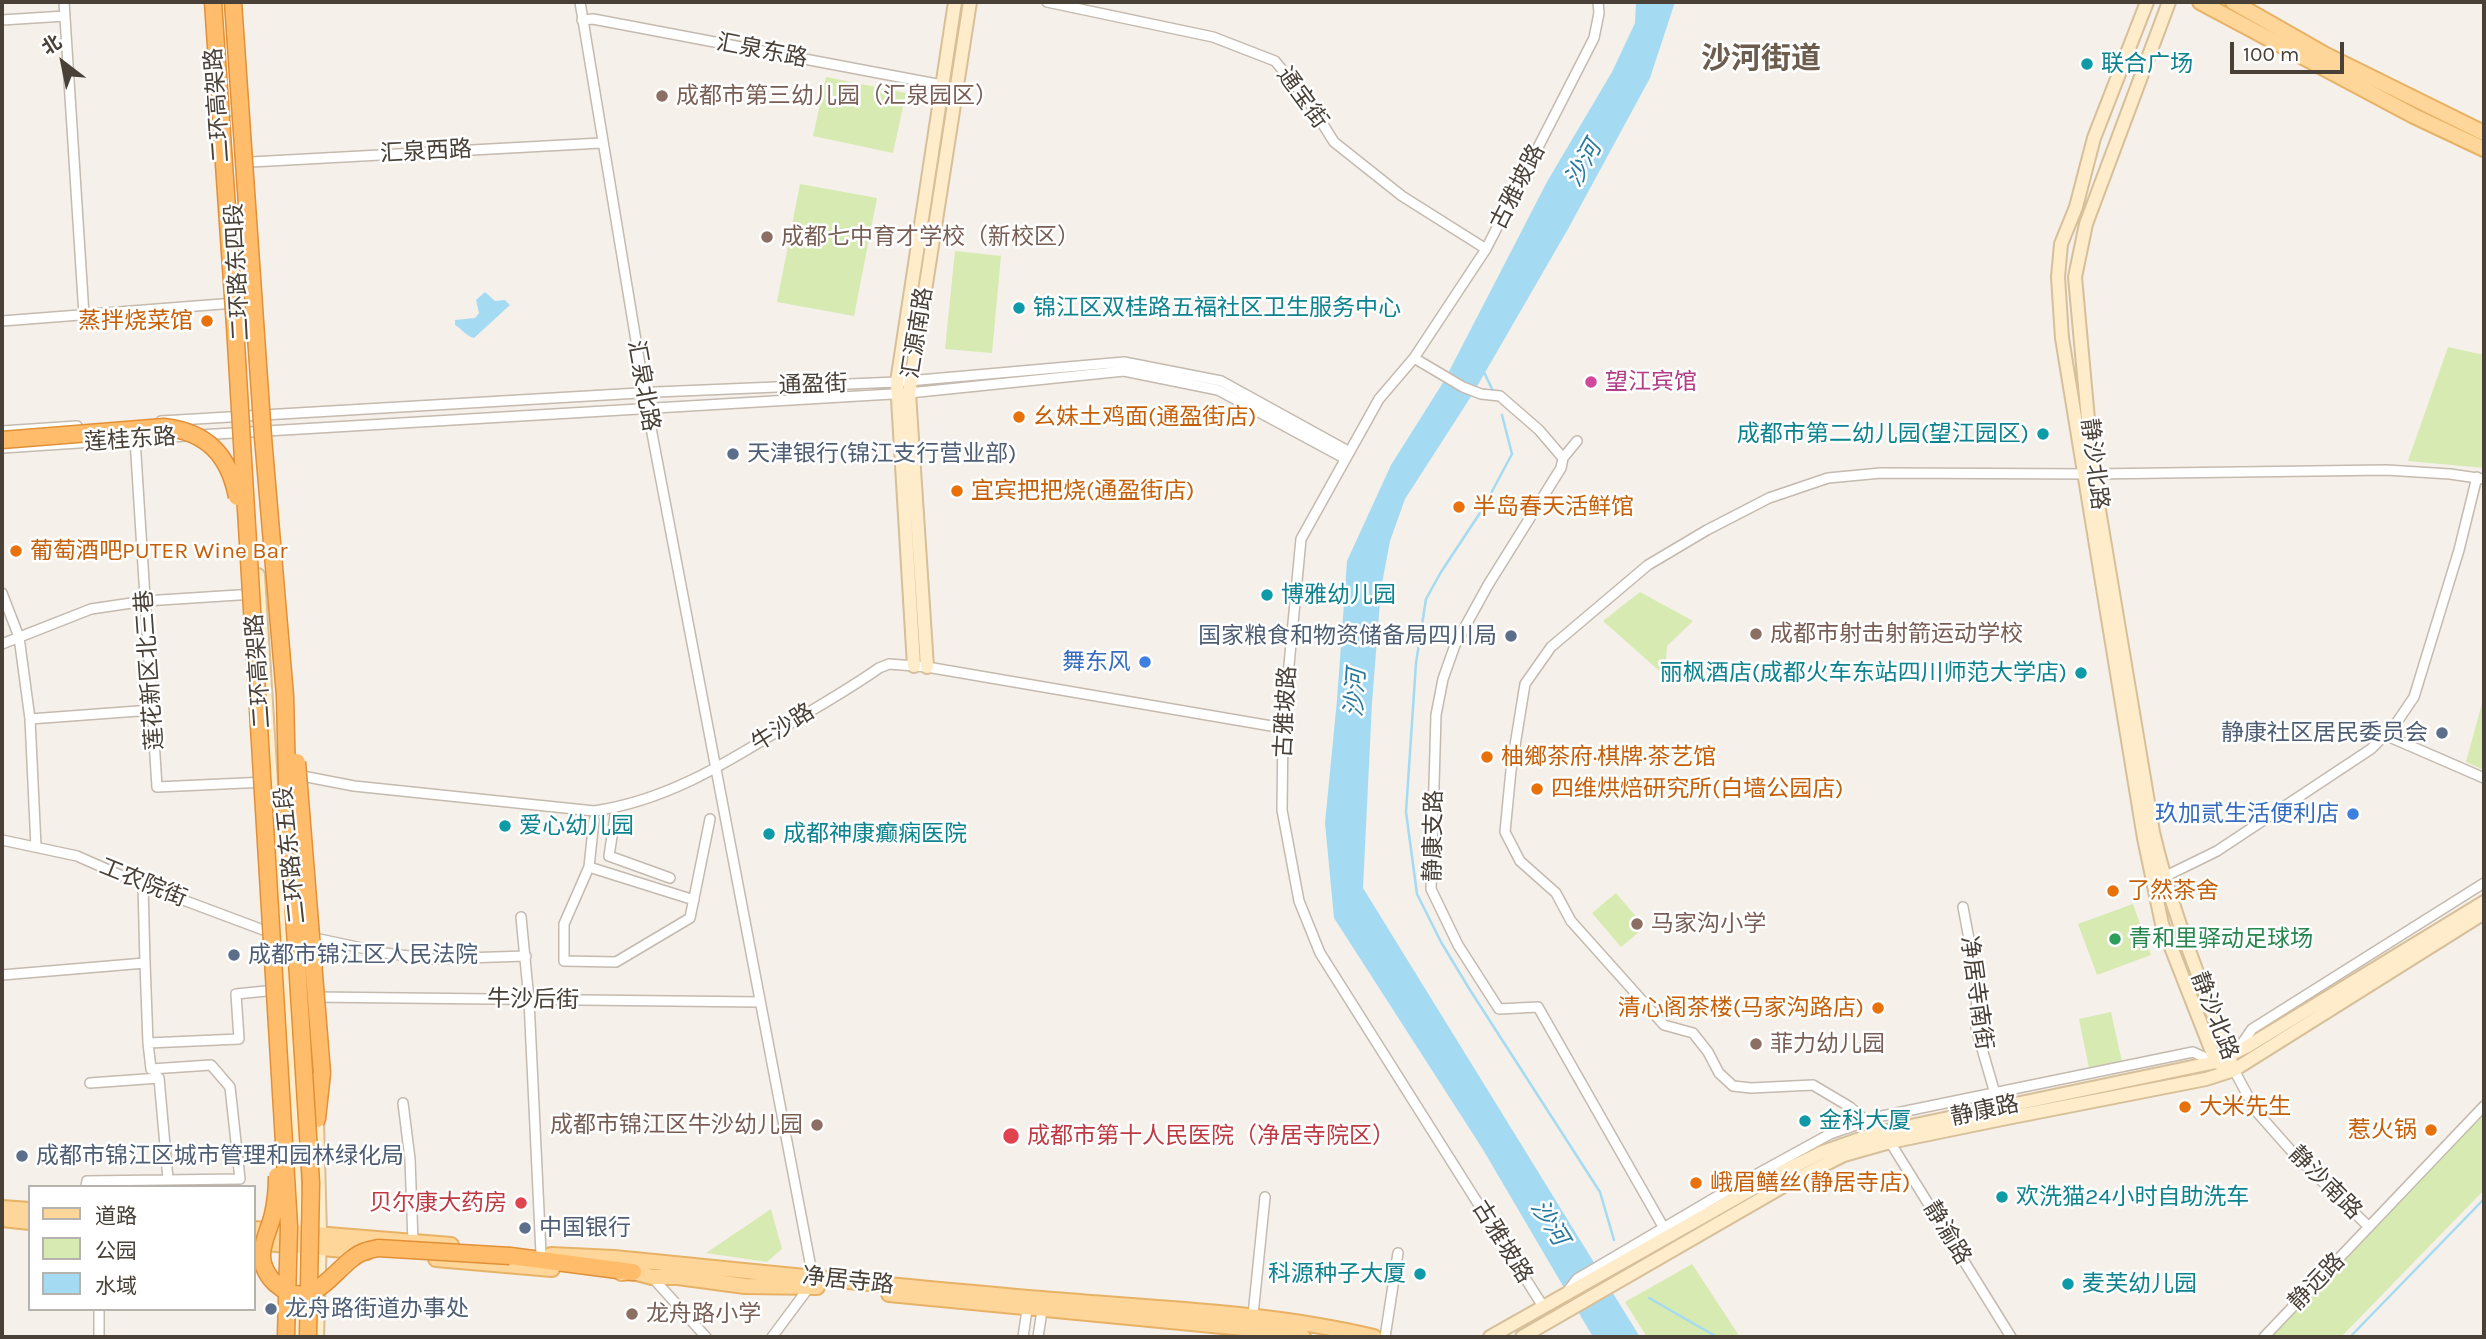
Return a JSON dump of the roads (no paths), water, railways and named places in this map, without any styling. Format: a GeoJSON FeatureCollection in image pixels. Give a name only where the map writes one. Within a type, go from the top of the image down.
{"type":"FeatureCollection","features":[{"type":"Feature","properties":{"kind":"highway"},"geometry":{"type":"LineString","coordinates":[[206,2],[215,114],[243,161]]}},
{"type":"Feature","properties":{"kind":"highway","name":"二环高架路"},"geometry":{"type":"LineString","coordinates":[[213,2],[289,1226],[286,1337]]}},
{"type":"Feature","properties":{"kind":"highway","name":"二环高架路"},"geometry":{"type":"LineString","coordinates":[[233,2],[263,437],[285,696],[288,819],[311,1183],[308,1337]]}},
{"type":"Feature","properties":{"kind":"highway"},"geometry":{"type":"LineString","coordinates":[[242,2],[247,41],[243,161]]}},
{"type":"Feature","properties":{"kind":"highway"},"geometry":{"type":"LineString","coordinates":[[2,440],[164,427],[184,430],[207,442],[218,451],[226,463],[234,480],[250,565]]}},
{"type":"Feature","properties":{"kind":"highway"},"geometry":{"type":"LineString","coordinates":[[285,696],[293,709],[322,1073],[317,1119]]}},
{"type":"Feature","properties":{"kind":"highway"},"geometry":{"type":"LineString","coordinates":[[277,1013],[274,1062],[276,1194],[262,1256],[265,1269],[273,1281],[289,1293],[310,1293],[328,1282],[355,1257],[378,1248],[510,1256],[632,1272]]}},
{"type":"Feature","properties":{"kind":"main road","name":"二环路东四段"},"geometry":{"type":"LineString","coordinates":[[221,2],[243,161],[252,416]]}},
{"type":"Feature","properties":{"kind":"main road","name":"汇源南路"},"geometry":{"type":"LineString","coordinates":[[920,667],[903,387],[955,2]]}},
{"type":"Feature","properties":{"kind":"main road","name":"汇源南路"},"geometry":{"type":"LineString","coordinates":[[903,387],[970,2]]}},
{"type":"Feature","properties":{"kind":"main road","name":"静沙北路"},"geometry":{"type":"LineString","coordinates":[[2147,2],[2094,138],[2076,207],[2061,244],[2058,277],[2062,338],[2089,474],[2144,838],[2232,1054],[2234,1070]]}},
{"type":"Feature","properties":{"kind":"main road","name":"静沙北路"},"geometry":{"type":"LineString","coordinates":[[2089,474],[2075,277],[2086,224],[2169,2]]}},
{"type":"Feature","properties":{"kind":"main road"},"geometry":{"type":"LineString","coordinates":[[2200,2],[2414,116],[2484,149]]}},
{"type":"Feature","properties":{"kind":"main road"},"geometry":{"type":"LineString","coordinates":[[2233,2],[2326,55],[2484,133]]}},
{"type":"Feature","properties":{"kind":"main road","name":"二环路东四段"},"geometry":{"type":"LineString","coordinates":[[243,161],[240,303],[252,416]]}},
{"type":"Feature","properties":{"kind":"main road","name":"二环路东五段"},"geometry":{"type":"LineString","coordinates":[[252,416],[282,772],[317,1119],[317,1337]]}},
{"type":"Feature","properties":{"kind":"main road","name":"二环路东五段"},"geometry":{"type":"LineString","coordinates":[[253,432],[259,593],[282,937],[297,1240],[295,1337]]}},
{"type":"Feature","properties":{"kind":"main road","name":"静沙北路"},"geometry":{"type":"LineString","coordinates":[[2159,880],[2162,924],[2216,1062],[2234,1070]]}},
{"type":"Feature","properties":{"kind":"main road","name":"静康路"},"geometry":{"type":"LineString","coordinates":[[1522,1337],[1794,1180],[1844,1155],[2000,1113],[2216,1062],[2484,902]]}},
{"type":"Feature","properties":{"kind":"main road","name":"静康路"},"geometry":{"type":"LineString","coordinates":[[1490,1337],[1562,1298],[1608,1266],[1667,1232],[1802,1162],[1848,1142],[1877,1133],[2206,1079],[2234,1070],[2484,913]]}},
{"type":"Feature","properties":{"kind":"main road"},"geometry":{"type":"LineString","coordinates":[[2,1208],[28,1210]]}},
{"type":"Feature","properties":{"kind":"main road"},"geometry":{"type":"LineString","coordinates":[[2,1219],[28,1222]]}},
{"type":"Feature","properties":{"kind":"main road"},"geometry":{"type":"LineString","coordinates":[[256,1230],[297,1240]]}},
{"type":"Feature","properties":{"kind":"main road"},"geometry":{"type":"LineString","coordinates":[[256,1242],[297,1240]]}},
{"type":"Feature","properties":{"kind":"main road","name":"净居寺路"},"geometry":{"type":"LineString","coordinates":[[297,1240],[413,1242],[614,1258],[811,1282],[1254,1329],[1303,1337]]}},
{"type":"Feature","properties":{"kind":"main road","name":"净居寺路"},"geometry":{"type":"LineString","coordinates":[[319,1241],[745,1286],[811,1282]]}},
{"type":"Feature","properties":{"kind":"main road","name":"净居寺路"},"geometry":{"type":"LineString","coordinates":[[1035,1304],[1252,1315],[1328,1326],[1374,1337]]}},
{"type":"Feature","properties":{"kind":"street"},"geometry":{"type":"LineString","coordinates":[[64,2],[84,314]]}},
{"type":"Feature","properties":{"kind":"street","name":"汇泉北路"},"geometry":{"type":"LineString","coordinates":[[580,2],[644,393],[811,1282]]}},
{"type":"Feature","properties":{"kind":"street","name":"通宝街"},"geometry":{"type":"LineString","coordinates":[[1047,2],[1213,37],[1275,61],[1310,102],[1334,142],[1402,196],[1486,249]]}},
{"type":"Feature","properties":{"kind":"street","name":"古雅坡路"},"geometry":{"type":"LineString","coordinates":[[1544,1308],[1320,953],[1299,901],[1282,810],[1283,728],[1301,539],[1379,399],[1414,358],[1486,249],[1594,38],[1599,13],[1598,2]]}},
{"type":"Feature","properties":{"kind":"street"},"geometry":{"type":"LineString","coordinates":[[2,20],[65,16]]}},
{"type":"Feature","properties":{"kind":"street","name":"汇泉东路"},"geometry":{"type":"LineString","coordinates":[[582,20],[593,19],[942,85]]}},
{"type":"Feature","properties":{"kind":"street","name":"汇泉西路"},"geometry":{"type":"LineString","coordinates":[[243,161],[601,143]]}},
{"type":"Feature","properties":{"kind":"street"},"geometry":{"type":"LineString","coordinates":[[2,321],[240,303]]}},
{"type":"Feature","properties":{"kind":"street"},"geometry":{"type":"LineString","coordinates":[[1414,358],[1463,387],[1496,396],[1539,430],[1563,458]]}},
{"type":"Feature","properties":{"kind":"street","name":"通盈街"},"geometry":{"type":"LineString","coordinates":[[253,432],[647,407],[1124,371],[1218,390],[1346,455]]}},
{"type":"Feature","properties":{"kind":"street","name":"通盈街"},"geometry":{"type":"LineString","coordinates":[[252,416],[644,393],[903,387]]}},
{"type":"Feature","properties":{"kind":"street","name":"莲桂东路"},"geometry":{"type":"LineString","coordinates":[[2,431],[252,416]]}},
{"type":"Feature","properties":{"kind":"street","name":"莲桂东路"},"geometry":{"type":"LineString","coordinates":[[2,448],[253,432]]}},
{"type":"Feature","properties":{"kind":"street","name":"莲花新区北三巷"},"geometry":{"type":"LineString","coordinates":[[135,439],[157,787],[271,781]]}},
{"type":"Feature","properties":{"kind":"street","name":"静康支路"},"geometry":{"type":"LineString","coordinates":[[1577,441],[1563,458],[1562,468],[1488,585],[1461,633],[1443,679],[1436,715],[1431,889],[1458,945],[1499,1009],[1538,1007],[1667,1232]]}},
{"type":"Feature","properties":{"kind":"street"},"geometry":{"type":"LineString","coordinates":[[2089,474],[2386,470],[2481,478],[2414,697],[2395,725],[2371,749],[2217,851],[2159,880]]}},
{"type":"Feature","properties":{"kind":"street","name":"静渝路"},"geometry":{"type":"LineString","coordinates":[[2011,1337],[1890,1142],[1850,1107],[1813,1085],[1751,1088],[1733,1086],[1719,1073],[1708,1052],[1693,1033],[1664,1025],[1571,921],[1556,893],[1520,861],[1505,832],[1511,770],[1525,684],[1551,647],[1648,565],[1769,498],[1828,478],[1881,473],[2089,474]]}},
{"type":"Feature","properties":{"kind":"street"},"geometry":{"type":"LineString","coordinates":[[2,593],[19,637],[30,719],[36,847]]}},
{"type":"Feature","properties":{"kind":"street"},"geometry":{"type":"LineString","coordinates":[[2,644],[91,608],[145,601],[259,593]]}},
{"type":"Feature","properties":{"kind":"street","name":"牛沙路"},"geometry":{"type":"LineString","coordinates":[[282,772],[354,786],[594,811],[615,808],[677,788],[716,770],[878,668],[889,664],[1283,728]]}},
{"type":"Feature","properties":{"kind":"street"},"geometry":{"type":"LineString","coordinates":[[30,719],[152,710]]}},
{"type":"Feature","properties":{"kind":"street"},"geometry":{"type":"LineString","coordinates":[[2385,735],[2484,778]]}},
{"type":"Feature","properties":{"kind":"street"},"geometry":{"type":"LineString","coordinates":[[615,816],[608,856],[670,878]]}},
{"type":"Feature","properties":{"kind":"street"},"geometry":{"type":"LineString","coordinates":[[594,820],[589,867],[564,924],[564,961],[616,961],[690,918],[709,819]]}},
{"type":"Feature","properties":{"kind":"street","name":"工农院街"},"geometry":{"type":"LineString","coordinates":[[2,840],[77,856],[143,885],[282,937]]}},
{"type":"Feature","properties":{"kind":"street"},"geometry":{"type":"LineString","coordinates":[[589,867],[694,900]]}},
{"type":"Feature","properties":{"kind":"street"},"geometry":{"type":"LineString","coordinates":[[2232,1054],[2252,1029],[2484,883]]}},
{"type":"Feature","properties":{"kind":"street"},"geometry":{"type":"LineString","coordinates":[[143,885],[148,1043],[151,1069],[159,1078],[168,1180]]}},
{"type":"Feature","properties":{"kind":"street","name":"净居寺南街"},"geometry":{"type":"LineString","coordinates":[[1963,907],[1977,982],[1976,1028],[2000,1113]]}},
{"type":"Feature","properties":{"kind":"street"},"geometry":{"type":"LineString","coordinates":[[521,917],[529,1000],[541,1254]]}},
{"type":"Feature","properties":{"kind":"street"},"geometry":{"type":"LineString","coordinates":[[299,935],[385,953],[433,959],[526,956]]}},
{"type":"Feature","properties":{"kind":"street"},"geometry":{"type":"LineString","coordinates":[[2,975],[145,963]]}},
{"type":"Feature","properties":{"kind":"street"},"geometry":{"type":"LineString","coordinates":[[148,1043],[239,1039],[236,994],[285,989]]}},
{"type":"Feature","properties":{"kind":"street","name":"牛沙后街"},"geometry":{"type":"LineString","coordinates":[[306,997],[760,1002]]}},
{"type":"Feature","properties":{"kind":"street"},"geometry":{"type":"LineString","coordinates":[[1667,1232],[1830,1135],[1882,1116],[2193,1052],[2216,1062]]}},
{"type":"Feature","properties":{"kind":"street"},"geometry":{"type":"LineString","coordinates":[[86,1185],[87,1181],[240,1179],[230,1087],[211,1065],[151,1069]]}},
{"type":"Feature","properties":{"kind":"street","name":"静沙南路"},"geometry":{"type":"LineString","coordinates":[[2234,1070],[2256,1111],[2294,1154],[2369,1227],[2484,1106]]}},
{"type":"Feature","properties":{"kind":"street"},"geometry":{"type":"LineString","coordinates":[[90,1083],[159,1078]]}},
{"type":"Feature","properties":{"kind":"street"},"geometry":{"type":"LineString","coordinates":[[403,1102],[411,1159],[413,1242]]}},
{"type":"Feature","properties":{"kind":"street"},"geometry":{"type":"LineString","coordinates":[[1252,1315],[1265,1197]]}},
{"type":"Feature","properties":{"kind":"street","name":"静远路"},"geometry":{"type":"LineString","coordinates":[[2264,1337],[2369,1227]]}},
{"type":"Feature","properties":{"kind":"street"},"geometry":{"type":"LineString","coordinates":[[1385,1337],[1398,1253]]}},
{"type":"Feature","properties":{"kind":"street"},"geometry":{"type":"LineString","coordinates":[[652,1277],[706,1337]]}},
{"type":"Feature","properties":{"kind":"street"},"geometry":{"type":"LineString","coordinates":[[772,1337],[811,1282]]}},
{"type":"Feature","properties":{"kind":"street"},"geometry":{"type":"LineString","coordinates":[[1023,1337],[1035,1304]]}},
{"type":"Feature","properties":{"kind":"street"},"geometry":{"type":"LineString","coordinates":[[1035,1304],[1038,1337]]}},
{"type":"Feature","properties":{"kind":"street"},"geometry":{"type":"LineString","coordinates":[[99,1311],[99,1337]]}},
{"type":"Feature","properties":{"kind":"water","name":"沙河"},"geometry":{"type":"Polygon","coordinates":[[[1636,2],[1675,2],[1650,78],[1568,229],[1472,395],[1405,499],[1390,541],[1381,589],[1372,703],[1363,888],[1640,1337],[1593,1337],[1482,1148],[1334,918],[1325,823],[1347,561],[1391,465],[1444,381],[1548,180],[1612,72],[1635,23],[1636,2]]]}},
{"type":"Feature","properties":{"kind":"water"},"geometry":{"type":"Polygon","coordinates":[[[485,292],[495,301],[505,300],[510,305],[474,338],[455,325],[455,320],[475,318],[479,313],[476,300],[485,292]]]}},
{"type":"Feature","properties":{"kind":"waterway"},"geometry":{"type":"LineString","coordinates":[[1484,372],[1493,391]]}},
{"type":"Feature","properties":{"kind":"waterway"},"geometry":{"type":"LineString","coordinates":[[1502,415],[1512,454],[1482,510],[1426,599],[1416,663],[1406,812],[1417,894],[1441,942],[1470,990],[1600,1192],[1614,1240]]}},
{"type":"Feature","properties":{"kind":"waterway"},"geometry":{"type":"LineString","coordinates":[[2350,1337],[2484,1199]]}},
{"type":"Feature","properties":{"kind":"waterway"},"geometry":{"type":"LineString","coordinates":[[1649,1298],[1717,1337]]}},
{"type":"Feature","properties":{"kind":"place","name":"联合广场"},"geometry":{"type":"Point","coordinates":[2087,64]}},
{"type":"Feature","properties":{"kind":"place","name":"成都市第三幼儿园（汇泉园区）"},"geometry":{"type":"Point","coordinates":[662,96]}},
{"type":"Feature","properties":{"kind":"place","name":"成都七中育才学校（新校区）"},"geometry":{"type":"Point","coordinates":[767,237]}},
{"type":"Feature","properties":{"kind":"place","name":"锦江区双桂路五福社区卫生服务中心"},"geometry":{"type":"Point","coordinates":[1019,308]}},
{"type":"Feature","properties":{"kind":"place","name":"蒸拌烧菜馆"},"geometry":{"type":"Point","coordinates":[207,321]}},
{"type":"Feature","properties":{"kind":"place","name":"望江宾馆"},"geometry":{"type":"Point","coordinates":[1591,382]}},
{"type":"Feature","properties":{"kind":"place","name":"幺妹土鸡面(通盈街店)"},"geometry":{"type":"Point","coordinates":[1019,417]}},
{"type":"Feature","properties":{"kind":"place","name":"成都市第二幼儿园(望江园区)"},"geometry":{"type":"Point","coordinates":[2043,434]}},
{"type":"Feature","properties":{"kind":"place","name":"天津银行(锦江支行营业部)"},"geometry":{"type":"Point","coordinates":[733,454]}},
{"type":"Feature","properties":{"kind":"place","name":"宜宾把把烧(通盈街店)"},"geometry":{"type":"Point","coordinates":[957,491]}},
{"type":"Feature","properties":{"kind":"place","name":"半岛春天活鲜馆"},"geometry":{"type":"Point","coordinates":[1459,507]}},
{"type":"Feature","properties":{"kind":"place","name":"葡萄酒吧PUTER Wine Bar"},"geometry":{"type":"Point","coordinates":[16,551]}},
{"type":"Feature","properties":{"kind":"place","name":"博雅幼儿园"},"geometry":{"type":"Point","coordinates":[1267,595]}},
{"type":"Feature","properties":{"kind":"place","name":"成都市射击射箭运动学校"},"geometry":{"type":"Point","coordinates":[1756,634]}},
{"type":"Feature","properties":{"kind":"place","name":"国家粮食和物资储备局四川局"},"geometry":{"type":"Point","coordinates":[1511,636]}},
{"type":"Feature","properties":{"kind":"place","name":"舞东风"},"geometry":{"type":"Point","coordinates":[1145,662]}},
{"type":"Feature","properties":{"kind":"place","name":"丽枫酒店(成都火车东站四川师范大学店)"},"geometry":{"type":"Point","coordinates":[2081,673]}},
{"type":"Feature","properties":{"kind":"place","name":"静康社区居民委员会"},"geometry":{"type":"Point","coordinates":[2442,733]}},
{"type":"Feature","properties":{"kind":"place","name":"柚鄉茶府·棋牌·茶艺馆"},"geometry":{"type":"Point","coordinates":[1487,757]}},
{"type":"Feature","properties":{"kind":"place","name":"四维烘焙研究所(白墙公园店)"},"geometry":{"type":"Point","coordinates":[1537,789]}},
{"type":"Feature","properties":{"kind":"place","name":"玖加贰生活便利店"},"geometry":{"type":"Point","coordinates":[2353,814]}},
{"type":"Feature","properties":{"kind":"place","name":"爱心幼儿园"},"geometry":{"type":"Point","coordinates":[505,826]}},
{"type":"Feature","properties":{"kind":"place","name":"成都神康癫痫医院"},"geometry":{"type":"Point","coordinates":[769,834]}},
{"type":"Feature","properties":{"kind":"place","name":"了然茶舍"},"geometry":{"type":"Point","coordinates":[2113,891]}},
{"type":"Feature","properties":{"kind":"place","name":"马家沟小学"},"geometry":{"type":"Point","coordinates":[1637,924]}},
{"type":"Feature","properties":{"kind":"place","name":"青和里驿动足球场"},"geometry":{"type":"Point","coordinates":[2115,939]}},
{"type":"Feature","properties":{"kind":"place","name":"成都市锦江区人民法院"},"geometry":{"type":"Point","coordinates":[234,955]}},
{"type":"Feature","properties":{"kind":"place","name":"清心阁茶楼(马家沟路店)"},"geometry":{"type":"Point","coordinates":[1878,1008]}},
{"type":"Feature","properties":{"kind":"place","name":"菲力幼儿园"},"geometry":{"type":"Point","coordinates":[1756,1044]}},
{"type":"Feature","properties":{"kind":"place","name":"大米先生"},"geometry":{"type":"Point","coordinates":[2185,1107]}},
{"type":"Feature","properties":{"kind":"place","name":"金科大厦"},"geometry":{"type":"Point","coordinates":[1805,1121]}},
{"type":"Feature","properties":{"kind":"place","name":"成都市锦江区牛沙幼儿园"},"geometry":{"type":"Point","coordinates":[817,1125]}},
{"type":"Feature","properties":{"kind":"place","name":"惹火锅"},"geometry":{"type":"Point","coordinates":[2431,1130]}},
{"type":"Feature","properties":{"kind":"place","name":"成都市第十人民医院（净居寺院区）"},"geometry":{"type":"Point","coordinates":[1011,1136]}},
{"type":"Feature","properties":{"kind":"place","name":"成都市锦江区城市管理和园林绿化局"},"geometry":{"type":"Point","coordinates":[22,1156]}},
{"type":"Feature","properties":{"kind":"place","name":"峨眉鳝丝(静居寺店)"},"geometry":{"type":"Point","coordinates":[1696,1183]}},
{"type":"Feature","properties":{"kind":"place","name":"欢洗猫24小时自助洗车"},"geometry":{"type":"Point","coordinates":[2002,1197]}},
{"type":"Feature","properties":{"kind":"place","name":"贝尔康大药房"},"geometry":{"type":"Point","coordinates":[521,1203]}},
{"type":"Feature","properties":{"kind":"place","name":"中国银行"},"geometry":{"type":"Point","coordinates":[525,1228]}},
{"type":"Feature","properties":{"kind":"place","name":"科源种子大厦"},"geometry":{"type":"Point","coordinates":[1420,1274]}},
{"type":"Feature","properties":{"kind":"place","name":"麦芙幼儿园"},"geometry":{"type":"Point","coordinates":[2068,1284]}},
{"type":"Feature","properties":{"kind":"place","name":"龙舟路街道办事处"},"geometry":{"type":"Point","coordinates":[271,1309]}},
{"type":"Feature","properties":{"kind":"place","name":"龙舟路小学"},"geometry":{"type":"Point","coordinates":[632,1314]}},
{"type":"Feature","properties":{"kind":"district","name":"沙河街道"},"geometry":{"type":"Point","coordinates":[1761,59]}}]}
